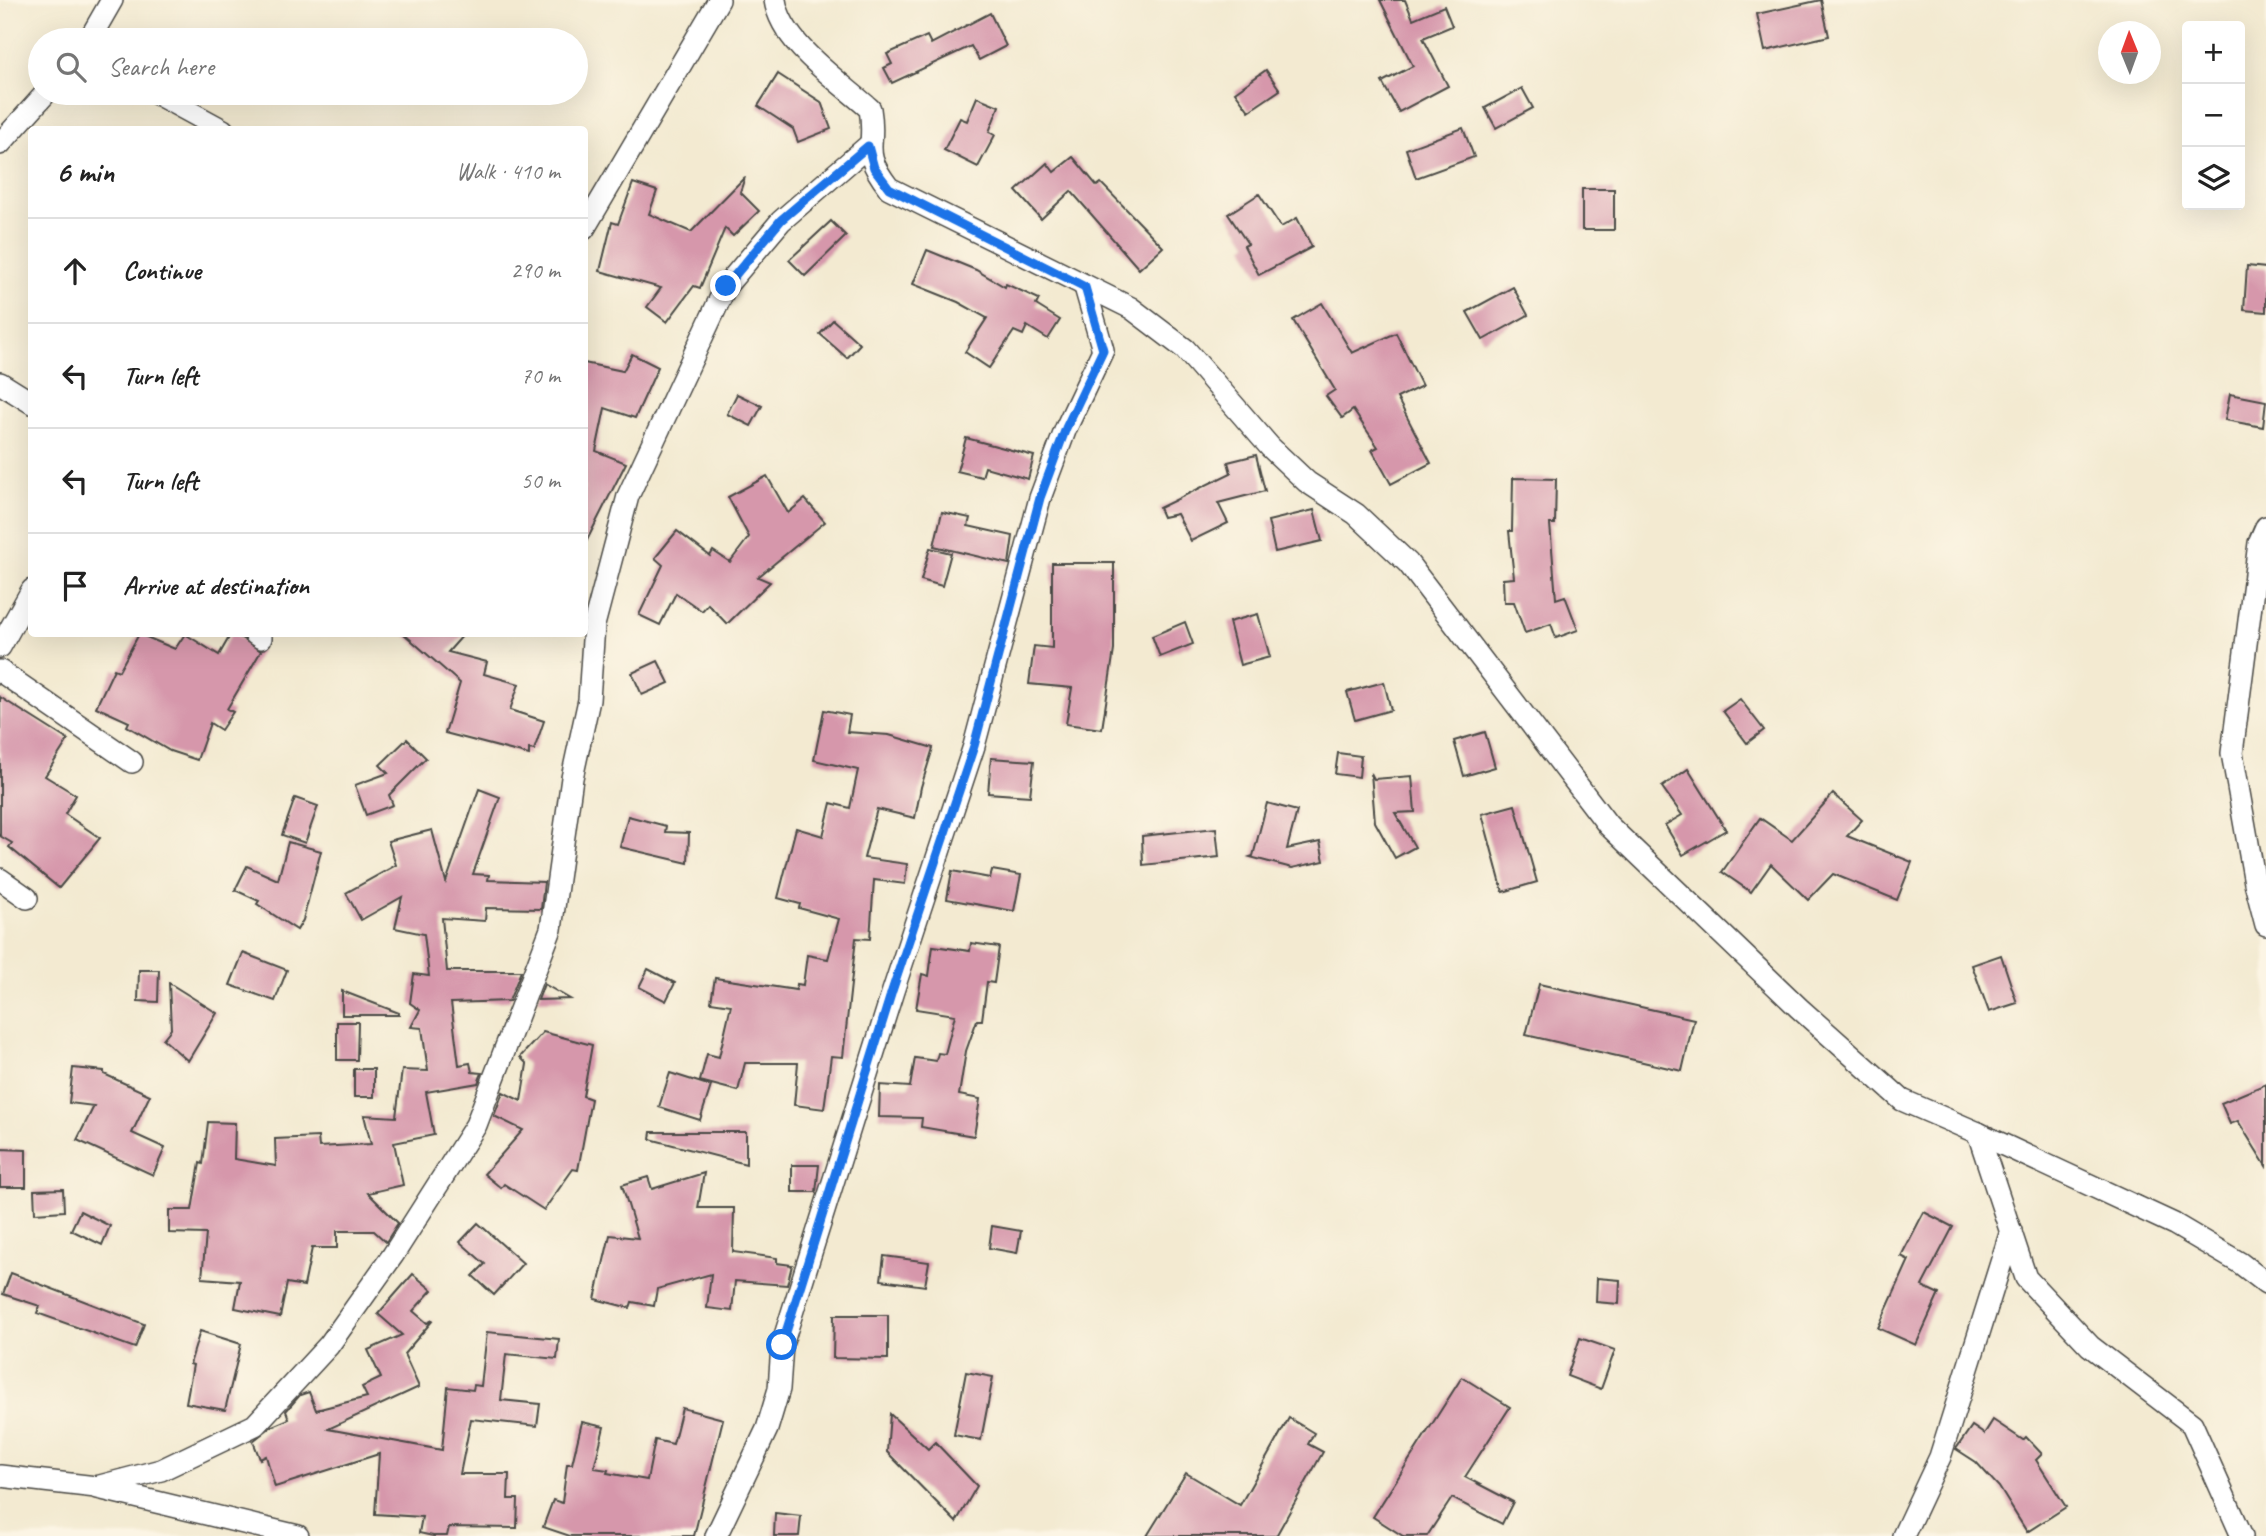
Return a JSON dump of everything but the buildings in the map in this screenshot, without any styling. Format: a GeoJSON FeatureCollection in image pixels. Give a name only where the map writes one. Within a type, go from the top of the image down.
{"type":"FeatureCollection","features":[{"type":"Feature","properties":{"kind":"street"},"geometry":{"type":"LineString","coordinates":[[96,28],[112,0]]}},
{"type":"Feature","properties":{"kind":"street"},"geometry":{"type":"LineString","coordinates":[[588,222],[719,0]]}},
{"type":"Feature","properties":{"kind":"street"},"geometry":{"type":"LineString","coordinates":[[775,0],[777,15],[792,40],[870,109],[872,124],[868,146],[874,168],[889,188],[1130,308],[1185,349],[1270,447],[1307,482],[1356,514],[1408,564],[1497,676],[1608,824],[1799,1008],[1902,1100],[1978,1132],[2174,1224],[2240,1263],[2266,1283]]}},
{"type":"Feature","properties":{"kind":"street"},"geometry":{"type":"LineString","coordinates":[[0,144],[35,105]]}},
{"type":"Feature","properties":{"kind":"street"},"geometry":{"type":"LineString","coordinates":[[177,105],[216,126]]}},
{"type":"Feature","properties":{"kind":"street"},"geometry":{"type":"LineString","coordinates":[[96,1488],[161,1470],[255,1424],[329,1345],[393,1255],[476,1125],[551,929],[572,778],[589,700],[589,626],[628,496],[726,286],[781,220],[868,146]]}},
{"type":"Feature","properties":{"kind":"street"},"geometry":{"type":"LineString","coordinates":[[716,1536],[767,1429],[779,1389],[782,1345],[892,991],[974,746],[1040,498],[1066,428],[1103,350],[1085,287]]}},
{"type":"Feature","properties":{"kind":"street"},"geometry":{"type":"LineString","coordinates":[[0,383],[28,400]]}},
{"type":"Feature","properties":{"kind":"street"},"geometry":{"type":"LineString","coordinates":[[2266,527],[2259,543],[2232,753],[2255,883],[2266,925]]}},
{"type":"Feature","properties":{"kind":"street"},"geometry":{"type":"LineString","coordinates":[[0,647],[28,597]]}},
{"type":"Feature","properties":{"kind":"street"},"geometry":{"type":"LineString","coordinates":[[0,671],[132,762]]}},
{"type":"Feature","properties":{"kind":"street"},"geometry":{"type":"LineString","coordinates":[[0,879],[27,898]]}},
{"type":"Feature","properties":{"kind":"street"},"geometry":{"type":"LineString","coordinates":[[1978,1132],[2026,1278],[2090,1346],[2192,1424],[2242,1536]]}},
{"type":"Feature","properties":{"kind":"street"},"geometry":{"type":"LineString","coordinates":[[1903,1536],[1940,1457],[2011,1231]]}},
{"type":"Feature","properties":{"kind":"street"},"geometry":{"type":"LineString","coordinates":[[0,1476],[96,1488],[298,1536]]}},
{"type":"Feature","properties":{"kind":"route"},"geometry":{"type":"LineString","coordinates":[[726,286],[781,220],[868,146],[874,168],[889,188],[1085,287],[1103,350],[1066,428],[1040,498],[974,746],[892,991],[782,1345]]}}]}
